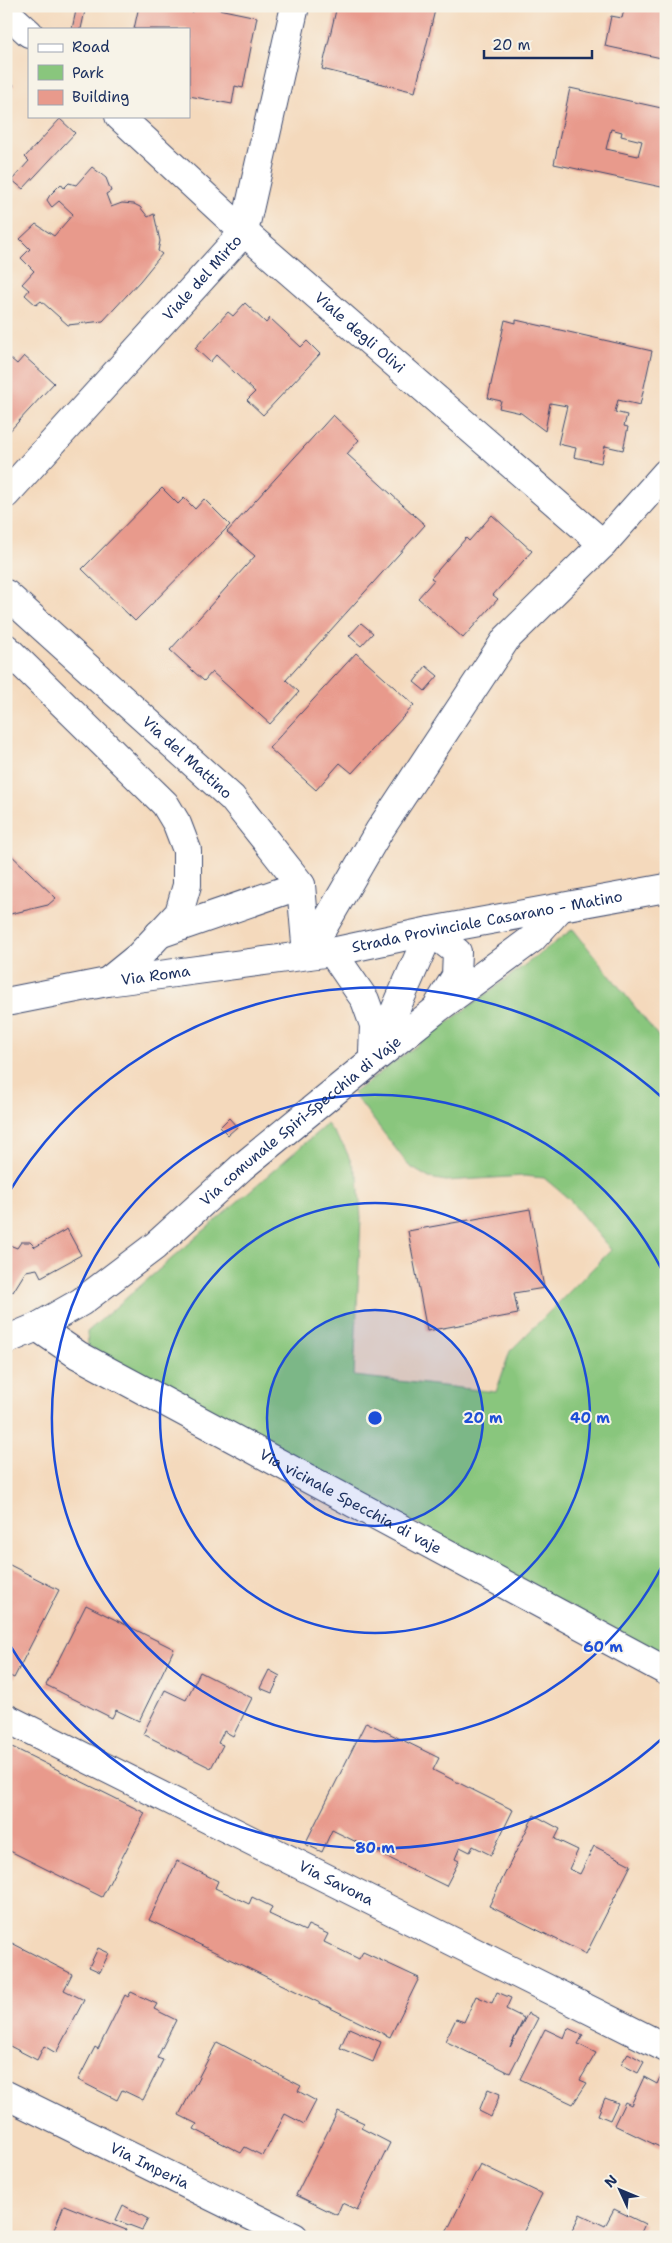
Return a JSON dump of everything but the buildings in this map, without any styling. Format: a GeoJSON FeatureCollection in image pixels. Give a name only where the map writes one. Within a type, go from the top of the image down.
{"type":"FeatureCollection","features":[{"type":"Feature","properties":{"kind":"street","name":"Viale del Mirto"},"geometry":{"type":"LineString","coordinates":[[6,494],[244,232],[295,6]]}},
{"type":"Feature","properties":{"kind":"street"},"geometry":{"type":"LineString","coordinates":[[6,12],[28,32]]}},
{"type":"Feature","properties":{"kind":"street","name":"Viale degli Olivi"},"geometry":{"type":"LineString","coordinates":[[121,118],[244,232],[603,544]]}},
{"type":"Feature","properties":{"kind":"street"},"geometry":{"type":"LineString","coordinates":[[320,954],[379,832],[506,638],[603,544],[666,473]]}},
{"type":"Feature","properties":{"kind":"street","name":"Via del Mattino"},"geometry":{"type":"LineString","coordinates":[[6,594],[232,798],[301,885]]}},
{"type":"Feature","properties":{"kind":"street"},"geometry":{"type":"LineString","coordinates":[[6,648],[165,804],[177,824],[187,850],[186,885],[179,912],[139,956],[107,982]]}},
{"type":"Feature","properties":{"kind":"street"},"geometry":{"type":"LineString","coordinates":[[159,934],[301,885],[320,954],[365,1000],[374,1025],[373,1060]]}},
{"type":"Feature","properties":{"kind":"street","name":"Strada Provinciale Casarano - Matino"},"geometry":{"type":"LineString","coordinates":[[320,954],[430,931],[666,888]]}},
{"type":"Feature","properties":{"kind":"street","name":"Via comunale Spiri-Specchia di Vaje"},"geometry":{"type":"LineString","coordinates":[[6,1340],[37,1327],[82,1302],[155,1246],[243,1166],[373,1060],[437,1009],[532,940],[560,908]]}},
{"type":"Feature","properties":{"kind":"street"},"geometry":{"type":"LineString","coordinates":[[373,1060],[430,931],[456,952],[456,976],[437,1009]]}},
{"type":"Feature","properties":{"kind":"street","name":"Via Roma"},"geometry":{"type":"LineString","coordinates":[[6,1002],[107,982],[320,954]]}},
{"type":"Feature","properties":{"kind":"street","name":"Via vicinale Specchia di vaje"},"geometry":{"type":"LineString","coordinates":[[37,1327],[78,1355],[666,1671]]}},
{"type":"Feature","properties":{"kind":"street","name":"Via Savona"},"geometry":{"type":"LineString","coordinates":[[6,1718],[666,2048]]}},
{"type":"Feature","properties":{"kind":"street","name":"Via Imperia"},"geometry":{"type":"LineString","coordinates":[[6,2095],[294,2237]]}},
{"type":"Feature","properties":{"kind":"green space"},"geometry":{"type":"Polygon","coordinates":[[[573,929],[666,1046],[666,1659],[88,1346],[87,1332],[327,1124],[344,1146],[358,1178],[361,1218],[354,1376],[496,1392],[510,1351],[611,1250],[569,1199],[544,1178],[524,1176],[446,1181],[429,1178],[409,1166],[353,1093],[573,929]]]}}]}
